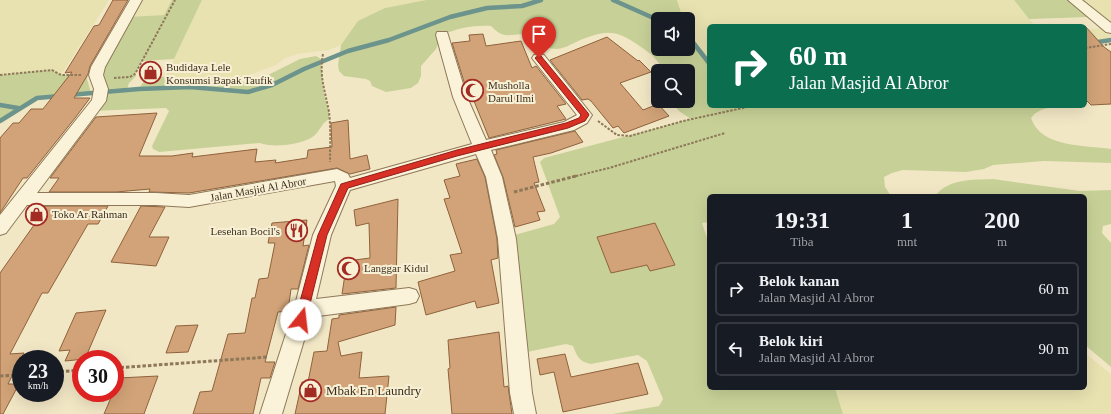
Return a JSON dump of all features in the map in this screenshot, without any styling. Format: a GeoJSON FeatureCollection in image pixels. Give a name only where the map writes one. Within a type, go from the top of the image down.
{"type":"FeatureCollection","features":[{"type":"Feature","properties":{"kind":"street"},"geometry":{"type":"LineString","coordinates":[[0,228],[95,106],[99,86],[98,67],[136,0]]}},
{"type":"Feature","properties":{"kind":"street"},"geometry":{"type":"LineString","coordinates":[[1074,0],[1111,29]]}},
{"type":"Feature","properties":{"kind":"street"},"geometry":{"type":"LineString","coordinates":[[442,35],[460,97],[494,178],[498,196],[507,239],[521,393],[525,414]]}},
{"type":"Feature","properties":{"kind":"street"},"geometry":{"type":"LineString","coordinates":[[539,58],[585,115]]}},
{"type":"Feature","properties":{"kind":"street","name":"Jalan Masjid Al Abror"},"geometry":{"type":"LineString","coordinates":[[22,199],[91,200],[156,198],[189,200],[337,181],[568,126],[582,119],[585,115]]}},
{"type":"Feature","properties":{"kind":"street"},"geometry":{"type":"LineString","coordinates":[[271,414],[304,309],[337,181]]}},
{"type":"Feature","properties":{"kind":"street"},"geometry":{"type":"LineString","coordinates":[[304,309],[409,296]]}},
{"type":"Feature","properties":{"kind":"path"},"geometry":{"type":"LineString","coordinates":[[0,76],[52,70],[61,75],[99,86],[111,79],[135,74],[175,0]]}},
{"type":"Feature","properties":{"kind":"path"},"geometry":{"type":"LineString","coordinates":[[1087,48],[1111,44]]}},
{"type":"Feature","properties":{"kind":"path"},"geometry":{"type":"LineString","coordinates":[[323,54],[321,61],[323,90],[329,113],[337,181]]}},
{"type":"Feature","properties":{"kind":"path"},"geometry":{"type":"LineString","coordinates":[[585,115],[594,118],[614,134],[622,137],[683,121],[744,108]]}},
{"type":"Feature","properties":{"kind":"path"},"geometry":{"type":"LineString","coordinates":[[498,196],[604,170],[725,133]]}},
{"type":"Feature","properties":{"kind":"path"},"geometry":{"type":"LineString","coordinates":[[124,367],[290,355]]}},
{"type":"Feature","properties":{"kind":"path"},"geometry":{"type":"LineString","coordinates":[[0,376],[12,375]]}},
{"type":"Feature","properties":{"kind":"shaded area"},"geometry":{"type":"Polygon","coordinates":[[[0,0],[109,0],[61,75],[52,70],[0,75],[0,0]]]}},
{"type":"Feature","properties":{"kind":"shaded area"},"geometry":{"type":"Polygon","coordinates":[[[136,0],[172,0],[164,15],[127,17],[136,0]]]}},
{"type":"Feature","properties":{"kind":"shaded area"},"geometry":{"type":"Polygon","coordinates":[[[202,0],[426,0],[385,8],[349,35],[341,45],[329,50],[297,54],[285,58],[276,65],[241,78],[223,82],[166,82],[164,80],[202,0]]]}},
{"type":"Feature","properties":{"kind":"shaded area"},"geometry":{"type":"Polygon","coordinates":[[[677,0],[1014,0],[1033,24],[707,24],[707,60],[695,44],[695,12],[681,12],[677,0]]]}},
{"type":"Feature","properties":{"kind":"shaded area"},"geometry":{"type":"Polygon","coordinates":[[[1076,0],[1111,0],[1111,40],[1087,44],[1087,30],[1108,27],[1076,0]]]}},
{"type":"Feature","properties":{"kind":"shaded area"},"geometry":{"type":"Polygon","coordinates":[[[1087,355],[1111,374],[1111,414],[843,414],[836,390],[1087,390],[1087,355]]]}},
{"type":"Feature","properties":{"kind":"green space"},"geometry":{"type":"Polygon","coordinates":[[[172,0],[202,0],[174,59],[142,61],[135,74],[136,76],[129,83],[127,89],[140,87],[144,81],[166,76],[164,80],[167,82],[243,82],[264,77],[300,59],[316,56],[321,59],[323,90],[329,113],[329,119],[315,135],[303,141],[288,145],[265,145],[260,143],[159,152],[153,149],[152,146],[169,111],[166,108],[92,111],[98,83],[127,17],[164,15],[172,0]]]}},
{"type":"Feature","properties":{"kind":"green space"},"geometry":{"type":"Polygon","coordinates":[[[426,0],[677,0],[681,12],[651,12],[651,54],[632,41],[616,34],[609,33],[595,35],[564,48],[556,49],[543,45],[531,35],[504,35],[496,31],[491,26],[478,26],[454,30],[442,35],[436,49],[421,66],[421,76],[418,83],[411,88],[386,92],[372,86],[370,81],[366,79],[344,76],[339,71],[338,65],[341,45],[358,21],[385,8],[426,0]]]}},
{"type":"Feature","properties":{"kind":"green space"},"geometry":{"type":"Polygon","coordinates":[[[1014,0],[1076,0],[1089,17],[1029,19],[1014,0]]]}},
{"type":"Feature","properties":{"kind":"green space"},"geometry":{"type":"Polygon","coordinates":[[[695,44],[707,60],[707,108],[1049,108],[1039,111],[1031,118],[1036,128],[1044,135],[1054,140],[1077,145],[1111,149],[1111,163],[1044,161],[993,165],[984,169],[966,172],[903,170],[884,177],[885,187],[890,194],[707,194],[707,222],[702,223],[707,238],[707,390],[836,390],[843,414],[613,414],[659,406],[663,399],[647,361],[638,355],[591,364],[581,360],[577,356],[573,346],[566,344],[527,352],[511,236],[554,224],[560,217],[540,162],[544,158],[691,119],[676,108],[695,108],[695,64],[659,64],[653,56],[695,56],[695,44]],[[655,224],[621,231],[635,265],[646,263],[650,271],[675,265],[655,224]]]}},
{"type":"Feature","properties":{"kind":"green space"},"geometry":{"type":"Polygon","coordinates":[[[52,70],[61,75],[88,75],[87,79],[91,93],[37,98],[0,121],[0,75],[52,70]]]}},
{"type":"Feature","properties":{"kind":"green space"},"geometry":{"type":"Polygon","coordinates":[[[993,179],[1080,191],[1111,190],[1111,224],[1103,226],[1102,233],[1111,243],[1111,367],[1087,347],[1087,194],[937,194],[947,186],[954,183],[970,180],[993,179]]]}},
{"type":"Feature","properties":{"kind":"building"},"geometry":{"type":"Polygon","coordinates":[[[113,0],[128,0],[90,66],[88,74],[74,98],[90,98],[27,178],[23,178],[0,213],[0,138],[13,123],[19,123],[31,109],[43,109],[72,72],[65,73],[94,26],[99,25],[113,0]]]}},
{"type":"Feature","properties":{"kind":"building"},"geometry":{"type":"Polygon","coordinates":[[[1087,28],[1104,47],[1111,52],[1111,104],[1091,105],[1087,101],[1087,28]]]}},
{"type":"Feature","properties":{"kind":"building"},"geometry":{"type":"Polygon","coordinates":[[[483,34],[486,46],[521,41],[532,68],[536,66],[566,104],[557,106],[566,119],[489,138],[474,101],[466,88],[452,43],[470,41],[469,35],[483,34]]]}},
{"type":"Feature","properties":{"kind":"building"},"geometry":{"type":"Polygon","coordinates":[[[607,37],[638,61],[639,60],[651,72],[620,83],[643,110],[651,107],[662,108],[669,116],[624,133],[618,126],[613,128],[591,101],[588,99],[582,100],[550,60],[607,37]]]}},
{"type":"Feature","properties":{"kind":"building"},"geometry":{"type":"Polygon","coordinates":[[[157,113],[139,156],[172,156],[193,153],[192,157],[257,149],[255,162],[276,160],[275,163],[307,158],[308,150],[332,147],[331,123],[348,120],[350,159],[367,155],[370,169],[350,174],[337,168],[189,193],[149,192],[150,189],[116,192],[49,192],[59,178],[50,178],[96,117],[157,113]]]}},
{"type":"Feature","properties":{"kind":"building"},"geometry":{"type":"Polygon","coordinates":[[[575,131],[583,142],[551,153],[533,157],[539,182],[534,183],[545,211],[537,212],[540,220],[515,227],[503,177],[494,155],[497,154],[496,150],[575,131]]]}},
{"type":"Feature","properties":{"kind":"building"},"geometry":{"type":"Polygon","coordinates":[[[477,159],[485,177],[497,239],[498,258],[491,260],[499,303],[477,308],[475,301],[426,315],[418,282],[455,271],[450,255],[462,253],[444,199],[450,198],[444,180],[460,176],[456,164],[477,159]]]}},
{"type":"Feature","properties":{"kind":"building"},"geometry":{"type":"Polygon","coordinates":[[[398,199],[396,288],[342,294],[347,261],[370,258],[369,223],[356,226],[354,210],[398,199]]]}},
{"type":"Feature","properties":{"kind":"building"},"geometry":{"type":"Polygon","coordinates":[[[39,206],[108,206],[98,224],[88,224],[48,293],[42,293],[12,350],[10,354],[12,354],[12,376],[8,384],[12,384],[12,397],[3,414],[0,414],[0,273],[39,218],[30,218],[39,206]]]}},
{"type":"Feature","properties":{"kind":"building"},"geometry":{"type":"Polygon","coordinates":[[[141,206],[165,207],[149,237],[169,237],[156,266],[111,262],[141,206]]]}},
{"type":"Feature","properties":{"kind":"building"},"geometry":{"type":"Polygon","coordinates":[[[307,220],[303,246],[309,245],[298,289],[291,289],[288,311],[278,312],[265,362],[275,362],[270,378],[261,378],[253,414],[193,414],[200,392],[212,391],[228,334],[245,333],[252,298],[255,298],[259,279],[268,278],[275,243],[268,243],[272,223],[307,220]]]}},
{"type":"Feature","properties":{"kind":"building"},"geometry":{"type":"Polygon","coordinates":[[[655,223],[675,265],[650,271],[647,265],[611,273],[597,237],[655,223]]]}},
{"type":"Feature","properties":{"kind":"building"},"geometry":{"type":"Polygon","coordinates":[[[396,307],[395,325],[338,342],[341,356],[362,352],[359,378],[389,376],[385,414],[295,414],[302,382],[308,382],[314,352],[327,351],[332,319],[339,318],[339,315],[396,307]]]}},
{"type":"Feature","properties":{"kind":"building"},"geometry":{"type":"Polygon","coordinates":[[[106,310],[89,350],[72,350],[72,360],[65,361],[70,350],[59,350],[76,313],[106,310]]]}},
{"type":"Feature","properties":{"kind":"building"},"geometry":{"type":"Polygon","coordinates":[[[198,325],[188,352],[166,353],[176,326],[198,325]]]}},
{"type":"Feature","properties":{"kind":"building"},"geometry":{"type":"Polygon","coordinates":[[[499,332],[504,387],[508,386],[512,414],[452,414],[448,369],[450,368],[448,340],[499,332]]]}},
{"type":"Feature","properties":{"kind":"building"},"geometry":{"type":"Polygon","coordinates":[[[565,354],[571,377],[638,363],[648,394],[563,412],[554,372],[540,375],[537,359],[565,354]]]}},
{"type":"Feature","properties":{"kind":"building"},"geometry":{"type":"Polygon","coordinates":[[[158,376],[144,414],[104,414],[109,402],[124,402],[124,378],[158,376]]]}},
{"type":"Feature","properties":{"kind":"waterway"},"geometry":{"type":"LineString","coordinates":[[69,95],[139,89],[190,87],[248,92],[272,85],[304,69],[348,51],[389,40],[450,17],[487,8],[522,6],[541,0]]}},
{"type":"Feature","properties":{"kind":"waterway"},"geometry":{"type":"LineString","coordinates":[[613,0],[651,17]]}},
{"type":"Feature","properties":{"kind":"waterway"},"geometry":{"type":"LineString","coordinates":[[1087,44],[1111,40]]}},
{"type":"Feature","properties":{"kind":"waterway"},"geometry":{"type":"LineString","coordinates":[[695,45],[707,60]]}},
{"type":"Feature","properties":{"kind":"waterway"},"geometry":{"type":"LineString","coordinates":[[0,121],[37,98],[60,96]]}},
{"type":"Feature","properties":{"kind":"waterway"},"geometry":{"type":"LineString","coordinates":[[0,105],[18,108]]}},
{"type":"Feature","properties":{"kind":"place","name":"Budidaya Lele Konsumsi Bapak Taufik"},"geometry":{"type":"Point","coordinates":[150,73]}},
{"type":"Feature","properties":{"kind":"place","name":"Musholla Darul Ilmi"},"geometry":{"type":"Point","coordinates":[473,91]}},
{"type":"Feature","properties":{"kind":"place","name":"Toko Ar Rahman"},"geometry":{"type":"Point","coordinates":[37,214]}},
{"type":"Feature","properties":{"kind":"place","name":"Lesehan Bocil's"},"geometry":{"type":"Point","coordinates":[296,231]}},
{"type":"Feature","properties":{"kind":"place","name":"Langgar Kidul"},"geometry":{"type":"Point","coordinates":[348,268]}},
{"type":"Feature","properties":{"kind":"place","name":"Mbak En Laundry"},"geometry":{"type":"Point","coordinates":[310,390]}},
{"type":"Feature","properties":{"kind":"route"},"geometry":{"type":"LineString","coordinates":[[301,320],[322,235],[344,186],[457,153],[568,126],[582,119],[585,115],[539,58]]}}]}
